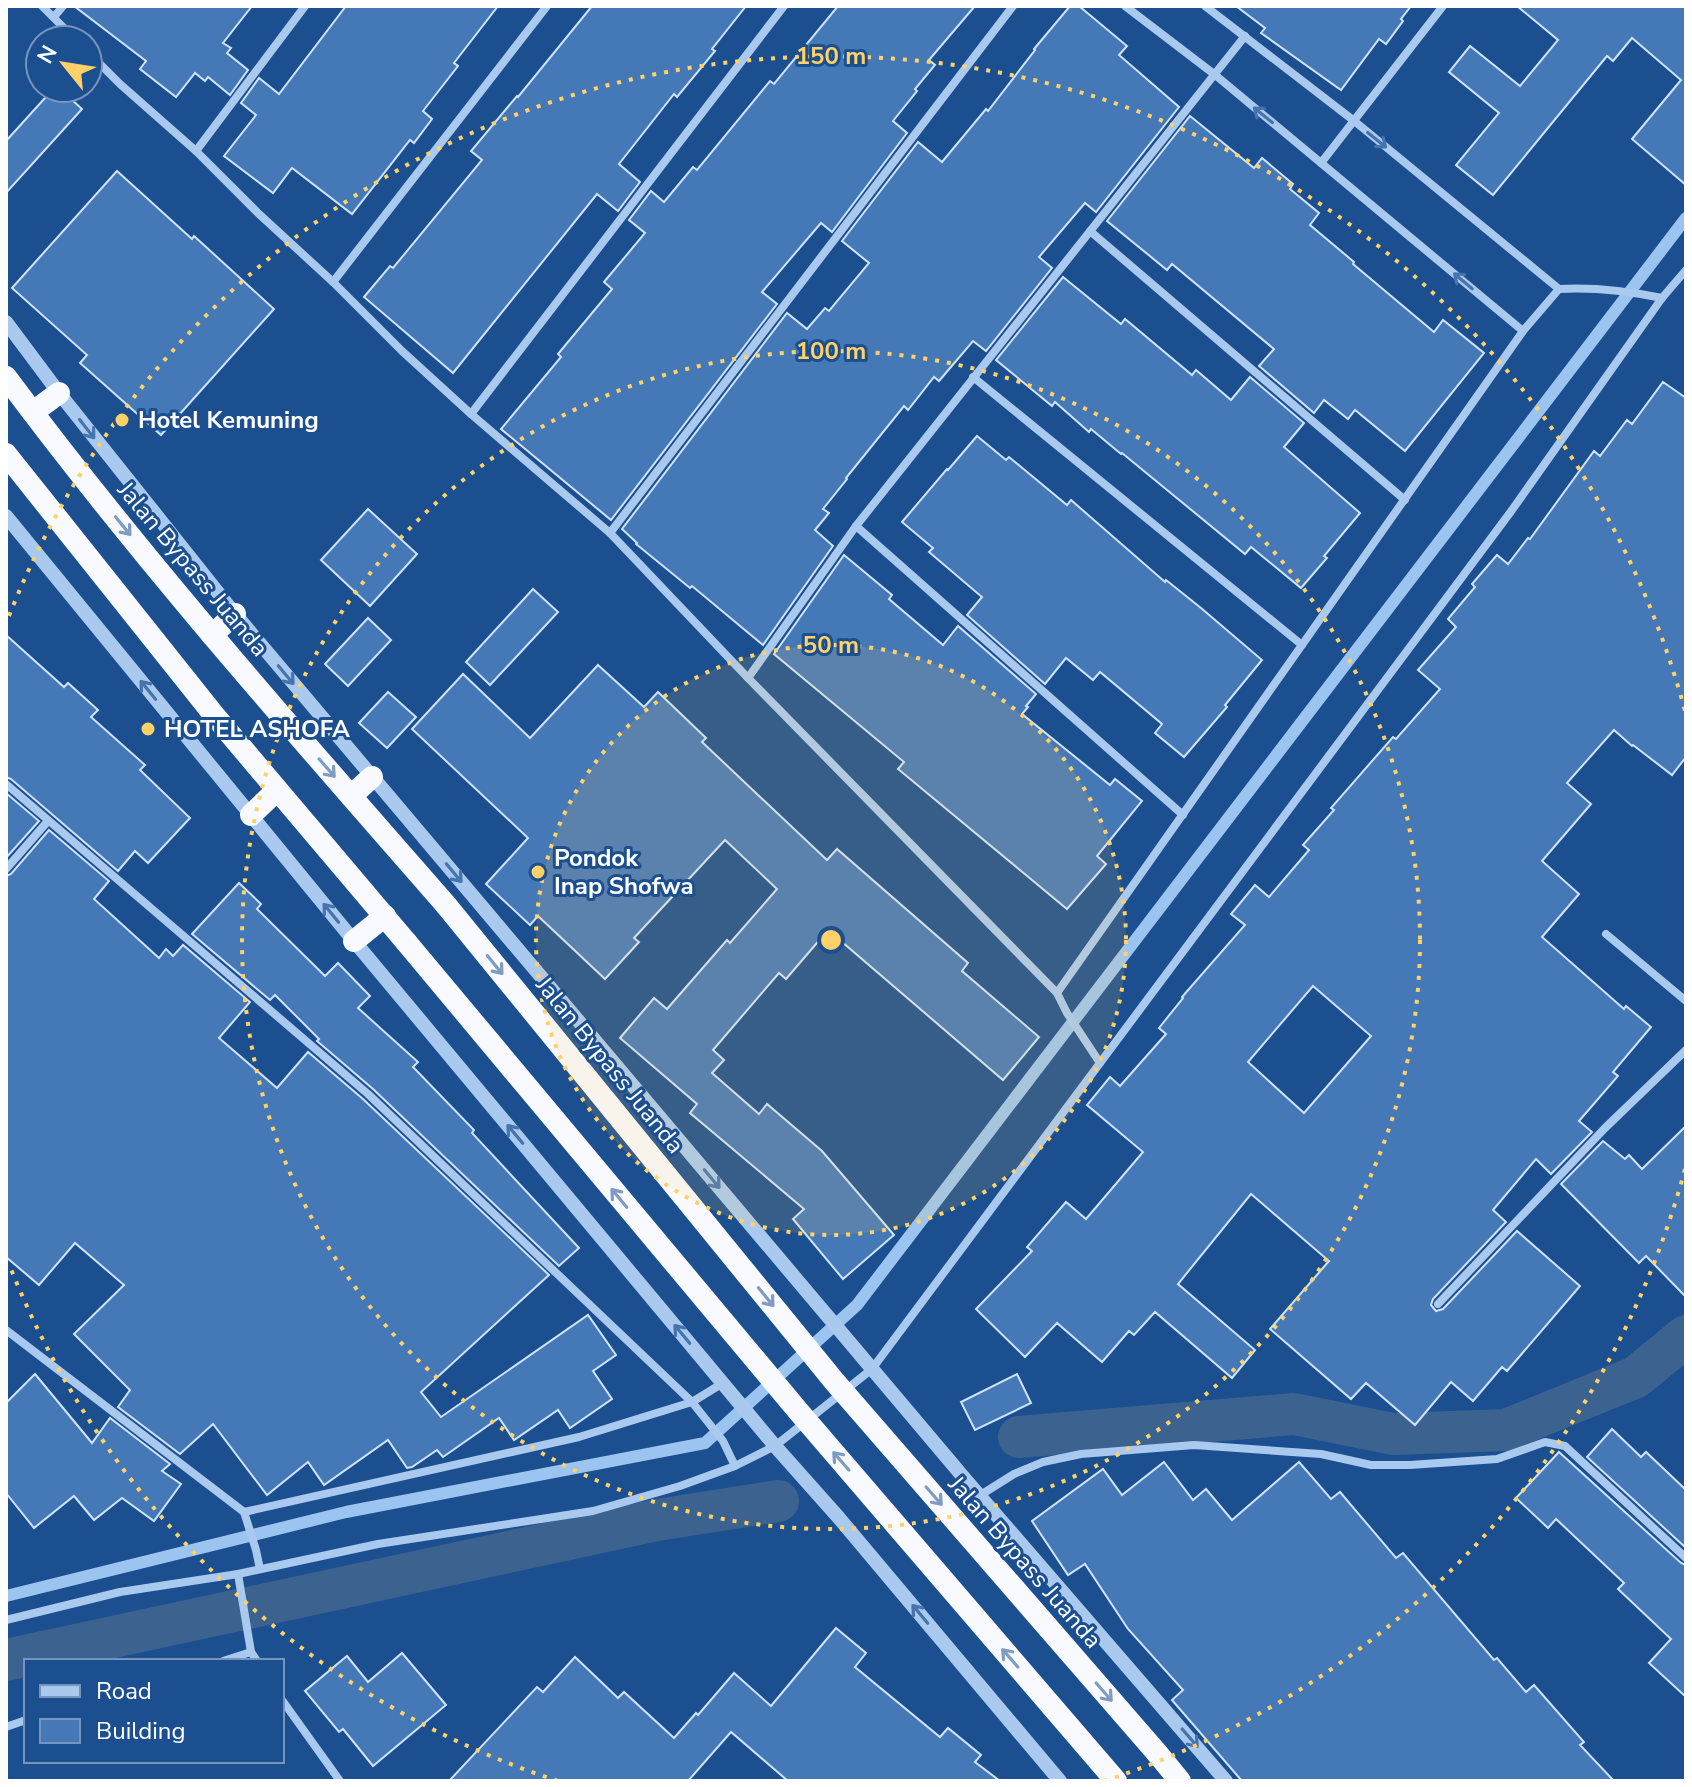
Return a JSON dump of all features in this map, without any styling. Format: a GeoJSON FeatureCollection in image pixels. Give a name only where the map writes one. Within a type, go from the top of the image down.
{"type":"FeatureCollection","features":[{"type":"Feature","properties":{"kind":"highway","name":"Jalan Bypass Juanda"},"geometry":{"type":"LineString","coordinates":[[6,377],[212,635],[446,905],[834,1381],[1180,1781]]}},
{"type":"Feature","properties":{"kind":"highway"},"geometry":{"type":"LineString","coordinates":[[33,412],[59,393]]}},
{"type":"Feature","properties":{"kind":"highway"},"geometry":{"type":"LineString","coordinates":[[6,454],[214,715],[789,1400],[1116,1781]]}},
{"type":"Feature","properties":{"kind":"highway"},"geometry":{"type":"LineString","coordinates":[[212,635],[235,614]]}},
{"type":"Feature","properties":{"kind":"highway"},"geometry":{"type":"LineString","coordinates":[[351,796],[372,777]]}},
{"type":"Feature","properties":{"kind":"highway"},"geometry":{"type":"LineString","coordinates":[[251,815],[277,790]]}},
{"type":"Feature","properties":{"kind":"highway"},"geometry":{"type":"LineString","coordinates":[[354,941],[385,916]]}},
{"type":"Feature","properties":{"kind":"street"},"geometry":{"type":"LineString","coordinates":[[42,6],[61,24]]}},
{"type":"Feature","properties":{"kind":"street"},"geometry":{"type":"LineString","coordinates":[[54,17],[63,6]]}},
{"type":"Feature","properties":{"kind":"street"},"geometry":{"type":"LineString","coordinates":[[196,151],[305,6]]}},
{"type":"Feature","properties":{"kind":"street"},"geometry":{"type":"LineString","coordinates":[[333,282],[547,6]]}},
{"type":"Feature","properties":{"kind":"street"},"geometry":{"type":"LineString","coordinates":[[471,414],[784,6]]}},
{"type":"Feature","properties":{"kind":"street"},"geometry":{"type":"LineString","coordinates":[[610,533],[1013,6]]}},
{"type":"Feature","properties":{"kind":"street"},"geometry":{"type":"LineString","coordinates":[[1125,6],[1214,74],[1523,331]]}},
{"type":"Feature","properties":{"kind":"street"},"geometry":{"type":"LineString","coordinates":[[1205,6],[1353,120],[1559,289],[1586,288],[1662,298]]}},
{"type":"Feature","properties":{"kind":"street"},"geometry":{"type":"LineString","coordinates":[[1321,163],[1443,6]]}},
{"type":"Feature","properties":{"kind":"street"},"geometry":{"type":"LineString","coordinates":[[748,678],[856,526],[1245,36]]}},
{"type":"Feature","properties":{"kind":"street"},"geometry":{"type":"LineString","coordinates":[[104,68],[196,151],[402,351],[610,533],[1057,993],[1100,1063]]}},
{"type":"Feature","properties":{"kind":"street"},"geometry":{"type":"LineString","coordinates":[[1090,231],[1405,500]]}},
{"type":"Feature","properties":{"kind":"street"},"geometry":{"type":"LineString","coordinates":[[6,1620],[120,1592],[238,1574],[378,1544],[593,1511],[680,1486],[735,1466],[775,1446],[872,1369],[1512,510],[1662,298],[1686,270]]}},
{"type":"Feature","properties":{"kind":"street"},"geometry":{"type":"LineString","coordinates":[[1057,993],[1523,331],[1559,289]]}},
{"type":"Feature","properties":{"kind":"street"},"geometry":{"type":"LineString","coordinates":[[6,322],[235,614],[979,1496],[1226,1781]]}},
{"type":"Feature","properties":{"kind":"street"},"geometry":{"type":"LineString","coordinates":[[973,377],[1302,645]]}},
{"type":"Feature","properties":{"kind":"street"},"geometry":{"type":"LineString","coordinates":[[6,516],[354,941],[775,1446],[1060,1781]]}},
{"type":"Feature","properties":{"kind":"street"},"geometry":{"type":"LineString","coordinates":[[856,526],[1183,815]]}},
{"type":"Feature","properties":{"kind":"street"},"geometry":{"type":"LineString","coordinates":[[6,784],[368,1094],[692,1402],[723,1441],[735,1466]]}},
{"type":"Feature","properties":{"kind":"street"},"geometry":{"type":"LineString","coordinates":[[6,869],[48,821]]}},
{"type":"Feature","properties":{"kind":"street"},"geometry":{"type":"LineString","coordinates":[[1606,934],[1686,1001]]}},
{"type":"Feature","properties":{"kind":"street"},"geometry":{"type":"LineString","coordinates":[[1438,1304],[1605,1128],[1686,1050]]}},
{"type":"Feature","properties":{"kind":"street"},"geometry":{"type":"LineString","coordinates":[[6,1330],[245,1516],[260,1569]]}},
{"type":"Feature","properties":{"kind":"street"},"geometry":{"type":"LineString","coordinates":[[245,1516],[579,1437],[728,1388]]}},
{"type":"Feature","properties":{"kind":"street"},"geometry":{"type":"LineString","coordinates":[[979,1496],[1014,1474],[1043,1462],[1081,1454],[1194,1445],[1321,1454],[1371,1465],[1410,1465],[1497,1459],[1545,1442],[1565,1446],[1686,1558]]}},
{"type":"Feature","properties":{"kind":"street"},"geometry":{"type":"LineString","coordinates":[[238,1574],[251,1652],[256,1659]]}},
{"type":"Feature","properties":{"kind":"street"},"geometry":{"type":"LineString","coordinates":[[229,1659],[251,1652]]}},
{"type":"Feature","properties":{"kind":"street"},"geometry":{"type":"LineString","coordinates":[[284,1703],[340,1781]]}},
{"type":"Feature","properties":{"kind":"building"},"geometry":{"type":"Polygon","coordinates":[[[74,6],[252,6],[223,43],[231,48],[227,53],[248,70],[230,95],[208,77],[205,81],[195,73],[176,97],[140,69],[146,61],[104,29],[104,24],[98,24],[74,6]]]}},
{"type":"Feature","properties":{"kind":"building"},"geometry":{"type":"Polygon","coordinates":[[[346,6],[498,6],[454,63],[458,66],[423,111],[432,119],[414,143],[410,140],[352,214],[292,168],[273,193],[224,156],[256,115],[241,103],[259,78],[279,94],[346,6]]]}},
{"type":"Feature","properties":{"kind":"building"},"geometry":{"type":"Polygon","coordinates":[[[592,6],[746,6],[712,49],[715,51],[677,97],[674,94],[619,164],[640,182],[618,211],[597,194],[453,373],[364,297],[390,266],[393,268],[482,160],[471,151],[592,6]]]}},
{"type":"Feature","properties":{"kind":"building"},"geometry":{"type":"Polygon","coordinates":[[[838,6],[975,6],[929,60],[935,65],[893,121],[907,133],[832,232],[821,223],[762,292],[777,304],[611,520],[501,429],[612,289],[604,282],[645,233],[629,220],[651,191],[664,202],[693,167],[697,170],[770,81],[774,84],[838,6]]]}},
{"type":"Feature","properties":{"kind":"building"},"geometry":{"type":"Polygon","coordinates":[[[1070,6],[1079,6],[1127,46],[1119,55],[1179,107],[1096,212],[1085,203],[1039,257],[1052,268],[986,351],[973,341],[939,381],[934,377],[908,410],[904,406],[846,478],[823,509],[829,513],[815,530],[833,546],[763,645],[636,544],[622,529],[787,313],[807,329],[825,308],[829,311],[869,263],[842,241],[918,142],[942,162],[986,109],[988,111],[1070,6]]]}},
{"type":"Feature","properties":{"kind":"building"},"geometry":{"type":"Polygon","coordinates":[[[1236,6],[1411,6],[1386,44],[1379,39],[1341,90],[1261,33],[1265,28],[1236,6]]]}},
{"type":"Feature","properties":{"kind":"building"},"geometry":{"type":"Polygon","coordinates":[[[1517,6],[1686,6],[1686,185],[1632,139],[1681,80],[1632,38],[1613,61],[1607,56],[1493,195],[1456,165],[1499,113],[1449,72],[1470,46],[1520,86],[1558,40],[1517,6]]]}},
{"type":"Feature","properties":{"kind":"building"},"geometry":{"type":"Polygon","coordinates":[[[40,104],[77,104],[82,109],[6,193],[6,141],[40,104]]]}},
{"type":"Feature","properties":{"kind":"building"},"geometry":{"type":"Polygon","coordinates":[[[1190,116],[1254,168],[1262,158],[1293,184],[1290,189],[1319,213],[1310,225],[1434,332],[1443,320],[1484,353],[1405,451],[1355,410],[1348,419],[1324,400],[1314,413],[1259,366],[1274,349],[1172,264],[1167,270],[1107,221],[1190,116]]]}},
{"type":"Feature","properties":{"kind":"building"},"geometry":{"type":"Polygon","coordinates":[[[117,171],[274,309],[161,435],[80,363],[87,355],[12,288],[117,171]]]}},
{"type":"Feature","properties":{"kind":"building"},"geometry":{"type":"Polygon","coordinates":[[[1063,277],[1121,324],[1125,319],[1192,375],[1196,370],[1231,400],[1250,377],[1304,423],[1284,447],[1360,513],[1301,588],[1251,547],[1245,554],[1122,453],[1091,429],[1089,432],[1055,402],[1052,406],[996,360],[1063,277]]]}},
{"type":"Feature","properties":{"kind":"building"},"geometry":{"type":"Polygon","coordinates":[[[1663,382],[1686,398],[1686,757],[1672,775],[1614,730],[1567,783],[1591,804],[1542,861],[1579,894],[1542,937],[1624,1009],[1626,1006],[1651,1027],[1613,1072],[1618,1076],[1579,1121],[1592,1132],[1551,1174],[1536,1159],[1493,1210],[1506,1222],[1433,1299],[1431,1305],[1436,1311],[1443,1309],[1517,1231],[1580,1286],[1507,1371],[1502,1367],[1473,1401],[1451,1382],[1415,1425],[1366,1383],[1351,1399],[1270,1329],[1329,1261],[1251,1194],[1178,1284],[1255,1350],[1232,1378],[1155,1312],[1134,1335],[1129,1331],[1102,1362],[1057,1323],[1025,1357],[976,1309],[1032,1251],[1027,1247],[1066,1202],[1086,1219],[1143,1152],[1087,1105],[1110,1077],[1120,1086],[1166,1034],[1159,1028],[1245,925],[1231,914],[1255,885],[1269,897],[1309,850],[1303,845],[1334,810],[1331,808],[1440,689],[1418,670],[1456,627],[1448,619],[1475,587],[1472,584],[1497,555],[1508,564],[1594,451],[1600,456],[1627,420],[1632,424],[1663,382]],[[1313,986],[1248,1062],[1304,1113],[1371,1036],[1313,986]]]}},
{"type":"Feature","properties":{"kind":"building"},"geometry":{"type":"Polygon","coordinates":[[[977,436],[1006,460],[1009,457],[1067,505],[1071,500],[1165,582],[1262,660],[1184,757],[1155,733],[1162,724],[1100,672],[1093,680],[1066,658],[1045,684],[967,615],[982,597],[929,552],[933,548],[902,522],[977,436]]]}},
{"type":"Feature","properties":{"kind":"building"},"geometry":{"type":"Polygon","coordinates":[[[368,509],[417,554],[370,606],[321,560],[368,509]]]}},
{"type":"Feature","properties":{"kind":"building"},"geometry":{"type":"Polygon","coordinates":[[[844,555],[892,595],[889,599],[943,645],[958,626],[1036,694],[1022,714],[1110,785],[1115,779],[1142,801],[1097,856],[1106,864],[1067,909],[898,769],[904,762],[774,654],[844,555]]]}},
{"type":"Feature","properties":{"kind":"building"},"geometry":{"type":"Polygon","coordinates":[[[533,589],[558,612],[490,685],[466,662],[533,589]]]}},
{"type":"Feature","properties":{"kind":"building"},"geometry":{"type":"Polygon","coordinates":[[[368,618],[391,640],[348,686],[325,664],[368,618]]]}},
{"type":"Feature","properties":{"kind":"building"},"geometry":{"type":"Polygon","coordinates":[[[6,635],[64,687],[68,683],[98,710],[91,717],[145,765],[140,770],[190,818],[148,863],[135,851],[118,871],[6,777],[6,635]]]}},
{"type":"Feature","properties":{"kind":"building"},"geometry":{"type":"Polygon","coordinates":[[[598,665],[644,707],[658,692],[706,738],[702,742],[827,860],[837,849],[968,963],[962,971],[1039,1037],[1003,1080],[828,930],[786,979],[779,973],[713,1050],[724,1060],[712,1073],[759,1114],[767,1104],[822,1151],[894,1235],[843,1279],[793,1219],[804,1209],[690,1113],[697,1104],[620,1038],[654,998],[667,1009],[777,889],[725,840],[634,938],[639,942],[605,979],[538,916],[530,925],[486,884],[528,838],[412,729],[463,674],[530,738],[598,665]]]}},
{"type":"Feature","properties":{"kind":"building"},"geometry":{"type":"Polygon","coordinates":[[[388,692],[416,717],[387,748],[359,723],[388,692]]]}},
{"type":"Feature","properties":{"kind":"building"},"geometry":{"type":"Polygon","coordinates":[[[6,793],[39,821],[6,858],[6,793]]]}},
{"type":"Feature","properties":{"kind":"building"},"geometry":{"type":"Polygon","coordinates":[[[49,830],[109,881],[94,899],[159,958],[166,949],[173,956],[183,945],[250,1002],[219,1038],[277,1088],[308,1052],[363,1099],[549,1275],[421,1392],[441,1417],[588,1315],[616,1355],[593,1371],[612,1399],[570,1428],[558,1410],[514,1440],[499,1418],[443,1457],[437,1450],[412,1467],[407,1468],[388,1440],[324,1485],[308,1462],[267,1495],[213,1424],[180,1454],[118,1407],[130,1390],[74,1334],[124,1285],[75,1243],[39,1285],[6,1257],[6,876],[49,830]]]}},
{"type":"Feature","properties":{"kind":"building"},"geometry":{"type":"Polygon","coordinates":[[[239,883],[261,904],[257,909],[325,976],[338,963],[370,996],[358,1008],[418,1062],[413,1067],[579,1248],[559,1266],[373,1089],[317,1041],[319,1039],[275,995],[270,1000],[192,934],[239,883]]]}},
{"type":"Feature","properties":{"kind":"building"},"geometry":{"type":"Polygon","coordinates":[[[1686,1126],[1686,1297],[1646,1256],[1639,1263],[1561,1184],[1603,1141],[1625,1159],[1629,1155],[1642,1169],[1686,1126]]]}},
{"type":"Feature","properties":{"kind":"building"},"geometry":{"type":"Polygon","coordinates":[[[35,1374],[92,1443],[110,1418],[170,1464],[162,1471],[181,1484],[154,1521],[122,1498],[94,1520],[74,1496],[34,1528],[6,1493],[6,1403],[35,1374]]]}},
{"type":"Feature","properties":{"kind":"building"},"geometry":{"type":"Polygon","coordinates":[[[1017,1374],[1031,1403],[975,1430],[961,1402],[1017,1374]]]}},
{"type":"Feature","properties":{"kind":"building"},"geometry":{"type":"Polygon","coordinates":[[[1612,1429],[1641,1457],[1646,1452],[1686,1490],[1686,1548],[1587,1457],[1612,1429]]]}},
{"type":"Feature","properties":{"kind":"building"},"geometry":{"type":"Polygon","coordinates":[[[1559,1452],[1686,1565],[1686,1697],[1649,1663],[1671,1639],[1618,1589],[1624,1583],[1556,1519],[1548,1528],[1516,1498],[1559,1452]]]}},
{"type":"Feature","properties":{"kind":"building"},"geometry":{"type":"Polygon","coordinates":[[[1164,1462],[1193,1500],[1206,1489],[1232,1520],[1299,1462],[1331,1499],[1340,1492],[1396,1558],[1403,1553],[1494,1660],[1497,1658],[1526,1692],[1534,1685],[1584,1742],[1580,1745],[1614,1781],[1242,1781],[1172,1700],[1183,1690],[1128,1629],[1085,1564],[1068,1575],[1032,1521],[1103,1469],[1122,1495],[1164,1462]]]}},
{"type":"Feature","properties":{"kind":"building"},"geometry":{"type":"Polygon","coordinates":[[[836,1628],[866,1653],[855,1667],[940,1737],[948,1728],[981,1755],[975,1762],[1000,1781],[788,1781],[731,1732],[688,1781],[449,1781],[537,1687],[543,1692],[575,1657],[618,1698],[624,1692],[674,1738],[734,1673],[771,1706],[836,1628]]]}},
{"type":"Feature","properties":{"kind":"building"},"geometry":{"type":"Polygon","coordinates":[[[402,1653],[446,1705],[373,1766],[343,1729],[339,1732],[305,1691],[347,1656],[368,1682],[402,1653]]]}},
{"type":"Feature","properties":{"kind":"waterway"},"geometry":{"type":"LineString","coordinates":[[6,1596],[346,1512],[705,1443],[857,1305],[1686,218]]}},
{"type":"Feature","properties":{"kind":"waterway"},"geometry":{"type":"LineString","coordinates":[[1019,1437],[1294,1414],[1393,1434],[1506,1430],[1636,1377],[1686,1336]]}},
{"type":"Feature","properties":{"kind":"waterway"},"geometry":{"type":"LineString","coordinates":[[6,1660],[657,1520],[778,1501]]}},
{"type":"Feature","properties":{"kind":"place","name":"Hotel Kemuning"},"geometry":{"type":"Point","coordinates":[122,420]}},
{"type":"Feature","properties":{"kind":"place","name":"HOTEL ASHOFA"},"geometry":{"type":"Point","coordinates":[148,729]}},
{"type":"Feature","properties":{"kind":"place","name":"Pondok Inap Shofwa"},"geometry":{"type":"Point","coordinates":[538,872]}}]}
